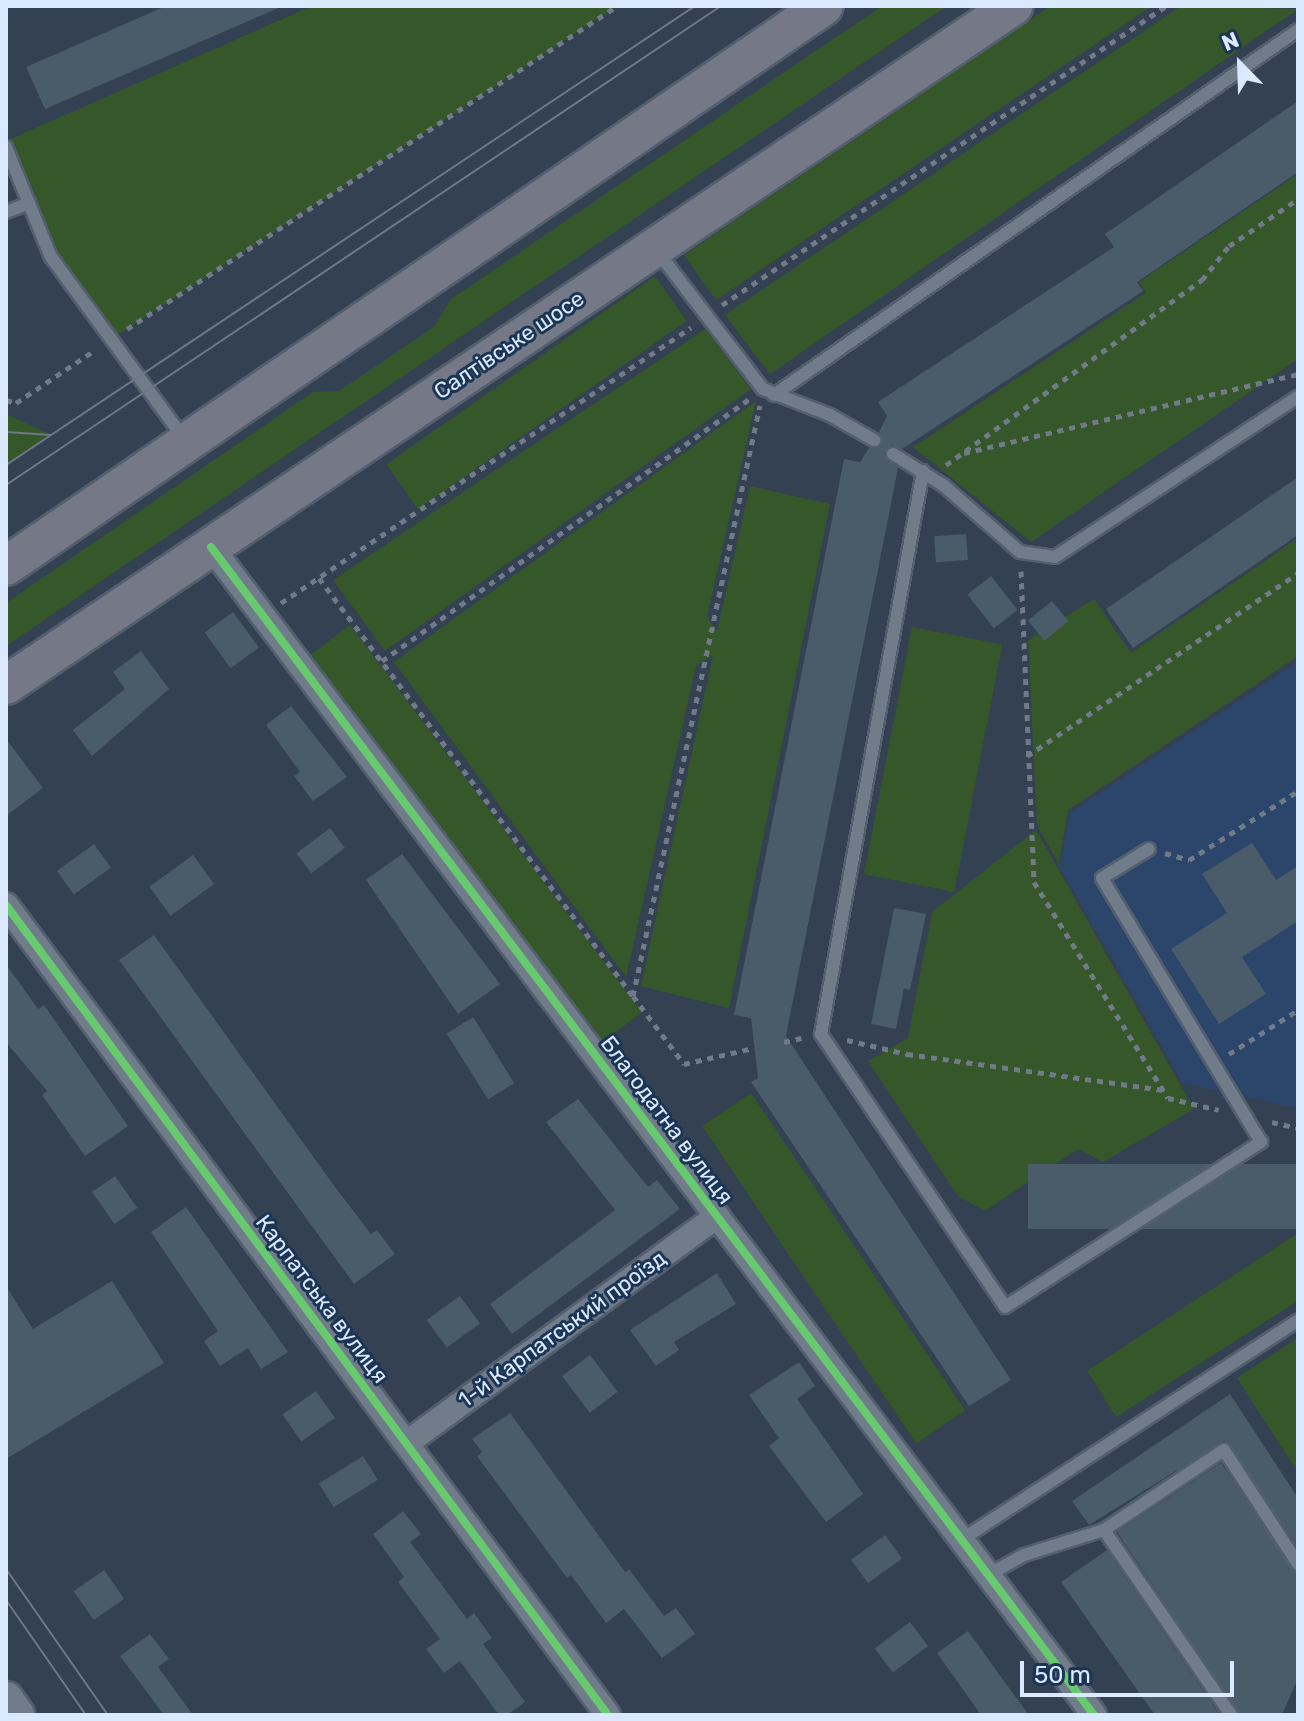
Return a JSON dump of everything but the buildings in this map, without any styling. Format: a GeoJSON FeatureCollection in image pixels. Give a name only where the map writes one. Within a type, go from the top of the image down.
{"type":"FeatureCollection","features":[{"type":"Feature","properties":{"kind":"main road"},"geometry":{"type":"LineString","coordinates":[[6,566],[824,6]]}},
{"type":"Feature","properties":{"kind":"main road","name":"Салтівське шосе"},"geometry":{"type":"LineString","coordinates":[[6,685],[1013,6]]}},
{"type":"Feature","properties":{"kind":"main road"},"geometry":{"type":"LineString","coordinates":[[6,1699],[17,1715]]}},
{"type":"Feature","properties":{"kind":"street","name":"Благодатна вулиця"},"geometry":{"type":"LineString","coordinates":[[211,547],[1094,1715]]}},
{"type":"Feature","properties":{"kind":"street","name":"Карпатська вулиця"},"geometry":{"type":"LineString","coordinates":[[6,905],[608,1715]]}},
{"type":"Feature","properties":{"kind":"street","name":"1-й Карпатський проїзд"},"geometry":{"type":"LineString","coordinates":[[407,1443],[717,1216]]}},
{"type":"Feature","properties":{"kind":"lane"},"geometry":{"type":"LineString","coordinates":[[768,392],[1298,30]]}},
{"type":"Feature","properties":{"kind":"lane"},"geometry":{"type":"LineString","coordinates":[[6,147],[51,257],[186,442]]}},
{"type":"Feature","properties":{"kind":"lane"},"geometry":{"type":"LineString","coordinates":[[6,212],[29,203]]}},
{"type":"Feature","properties":{"kind":"lane"},"geometry":{"type":"LineString","coordinates":[[654,248],[768,392],[830,415],[874,440]]}},
{"type":"Feature","properties":{"kind":"lane"},"geometry":{"type":"LineString","coordinates":[[893,454],[927,474],[1020,552],[1059,556],[1298,397]]}},
{"type":"Feature","properties":{"kind":"lane"},"geometry":{"type":"LineString","coordinates":[[927,474],[821,1034],[1005,1307],[1261,1142],[1102,878],[1149,849]]}},
{"type":"Feature","properties":{"kind":"lane"},"geometry":{"type":"LineString","coordinates":[[961,1540],[1298,1320]]}},
{"type":"Feature","properties":{"kind":"lane"},"geometry":{"type":"LineString","coordinates":[[988,1575],[1024,1555],[1104,1530],[1224,1450],[1298,1564]]}},
{"type":"Feature","properties":{"kind":"lane"},"geometry":{"type":"LineString","coordinates":[[1104,1530],[1231,1715]]}},
{"type":"Feature","properties":{"kind":"path"},"geometry":{"type":"LineString","coordinates":[[6,400],[16,403],[617,6]]}},
{"type":"Feature","properties":{"kind":"path"},"geometry":{"type":"LineString","coordinates":[[927,474],[1202,280],[1229,246],[1298,199]]}},
{"type":"Feature","properties":{"kind":"path"},"geometry":{"type":"LineString","coordinates":[[959,454],[1298,374]]}},
{"type":"Feature","properties":{"kind":"path"},"geometry":{"type":"LineString","coordinates":[[382,661],[768,392]]}},
{"type":"Feature","properties":{"kind":"path"},"geometry":{"type":"LineString","coordinates":[[633,996],[768,392]]}},
{"type":"Feature","properties":{"kind":"path"},"geometry":{"type":"LineString","coordinates":[[1026,757],[1298,573]]}},
{"type":"Feature","properties":{"kind":"path"},"geometry":{"type":"LineString","coordinates":[[319,578],[684,1064],[754,1048]]}},
{"type":"Feature","properties":{"kind":"path"},"geometry":{"type":"LineString","coordinates":[[1149,849],[1189,860],[1298,791]]}},
{"type":"Feature","properties":{"kind":"path"},"geometry":{"type":"LineString","coordinates":[[1215,1063],[1298,1010]]}},
{"type":"Feature","properties":{"kind":"path"},"geometry":{"type":"LineString","coordinates":[[821,1034],[907,1054],[1163,1090]]}},
{"type":"Feature","properties":{"kind":"shaded area"},"geometry":{"type":"Polygon","coordinates":[[[1298,662],[1298,1108],[1183,1083],[1060,867],[1070,813],[1298,662]]]}},
{"type":"Feature","properties":{"kind":"green space"},"geometry":{"type":"Polygon","coordinates":[[[312,6],[617,6],[112,339],[51,257],[6,141],[312,6]]]}},
{"type":"Feature","properties":{"kind":"green space"},"geometry":{"type":"Polygon","coordinates":[[[882,6],[947,6],[6,646],[6,603],[313,392],[339,391],[434,327],[451,299],[882,6]]]}},
{"type":"Feature","properties":{"kind":"green space"},"geometry":{"type":"Polygon","coordinates":[[[1050,6],[1152,6],[716,300],[684,255],[1050,6]]]}},
{"type":"Feature","properties":{"kind":"green space"},"geometry":{"type":"Polygon","coordinates":[[[1181,6],[1298,9],[770,374],[725,315],[1181,6]]]}},
{"type":"Feature","properties":{"kind":"green space"},"geometry":{"type":"Polygon","coordinates":[[[1298,174],[1298,359],[1031,542],[913,447],[1146,293],[1139,282],[1298,174]]]}},
{"type":"Feature","properties":{"kind":"green space"},"geometry":{"type":"Polygon","coordinates":[[[655,276],[687,321],[418,509],[386,464],[655,276]]]}},
{"type":"Feature","properties":{"kind":"green space"},"geometry":{"type":"Polygon","coordinates":[[[705,329],[751,389],[385,651],[333,580],[705,329]]]}},
{"type":"Feature","properties":{"kind":"green space"},"geometry":{"type":"Polygon","coordinates":[[[756,401],[707,617],[717,631],[750,486],[830,504],[729,1008],[641,986],[713,655],[696,666],[626,977],[394,662],[756,401]]]}},
{"type":"Feature","properties":{"kind":"green space"},"geometry":{"type":"Polygon","coordinates":[[[6,414],[51,435],[6,465],[6,414]]]}},
{"type":"Feature","properties":{"kind":"green space"},"geometry":{"type":"Polygon","coordinates":[[[1298,538],[1298,656],[1068,810],[1059,864],[1037,825],[1028,640],[1094,599],[1131,653],[1298,538]]]}},
{"type":"Feature","properties":{"kind":"green space"},"geometry":{"type":"Polygon","coordinates":[[[350,625],[642,1012],[597,1046],[305,659],[350,625]]]}},
{"type":"Feature","properties":{"kind":"green space"},"geometry":{"type":"Polygon","coordinates":[[[912,627],[1002,645],[954,892],[864,874],[912,627]]]}},
{"type":"Feature","properties":{"kind":"green space"},"geometry":{"type":"Polygon","coordinates":[[[1036,830],[1194,1109],[1103,1162],[1078,1149],[985,1211],[958,1196],[868,1061],[908,1038],[932,912],[1036,830]]]}},
{"type":"Feature","properties":{"kind":"green space"},"geometry":{"type":"Polygon","coordinates":[[[751,1093],[965,1411],[916,1444],[702,1126],[751,1093]]]}},
{"type":"Feature","properties":{"kind":"green space"},"geometry":{"type":"Polygon","coordinates":[[[1298,1233],[1298,1301],[1116,1417],[1087,1371],[1298,1233]]]}},
{"type":"Feature","properties":{"kind":"green space"},"geometry":{"type":"Polygon","coordinates":[[[1298,1338],[1298,1473],[1237,1378],[1298,1338]]]}},
{"type":"Feature","properties":{"kind":"tram line"},"geometry":{"type":"LineString","coordinates":[[6,465],[695,6]]}},
{"type":"Feature","properties":{"kind":"tram line"},"geometry":{"type":"LineString","coordinates":[[6,485],[721,6]]}},
{"type":"Feature","properties":{"kind":"tram line"},"geometry":{"type":"LineString","coordinates":[[6,432],[51,435]]}},
{"type":"Feature","properties":{"kind":"tram line"},"geometry":{"type":"LineString","coordinates":[[6,1569],[108,1715]]}},
{"type":"Feature","properties":{"kind":"tram line"},"geometry":{"type":"LineString","coordinates":[[6,1600],[86,1715]]}},
{"type":"Feature","properties":{"kind":"cycle path"},"geometry":{"type":"LineString","coordinates":[[211,547],[1094,1715]]}},
{"type":"Feature","properties":{"kind":"cycle path"},"geometry":{"type":"LineString","coordinates":[[6,905],[608,1715]]}}]}
